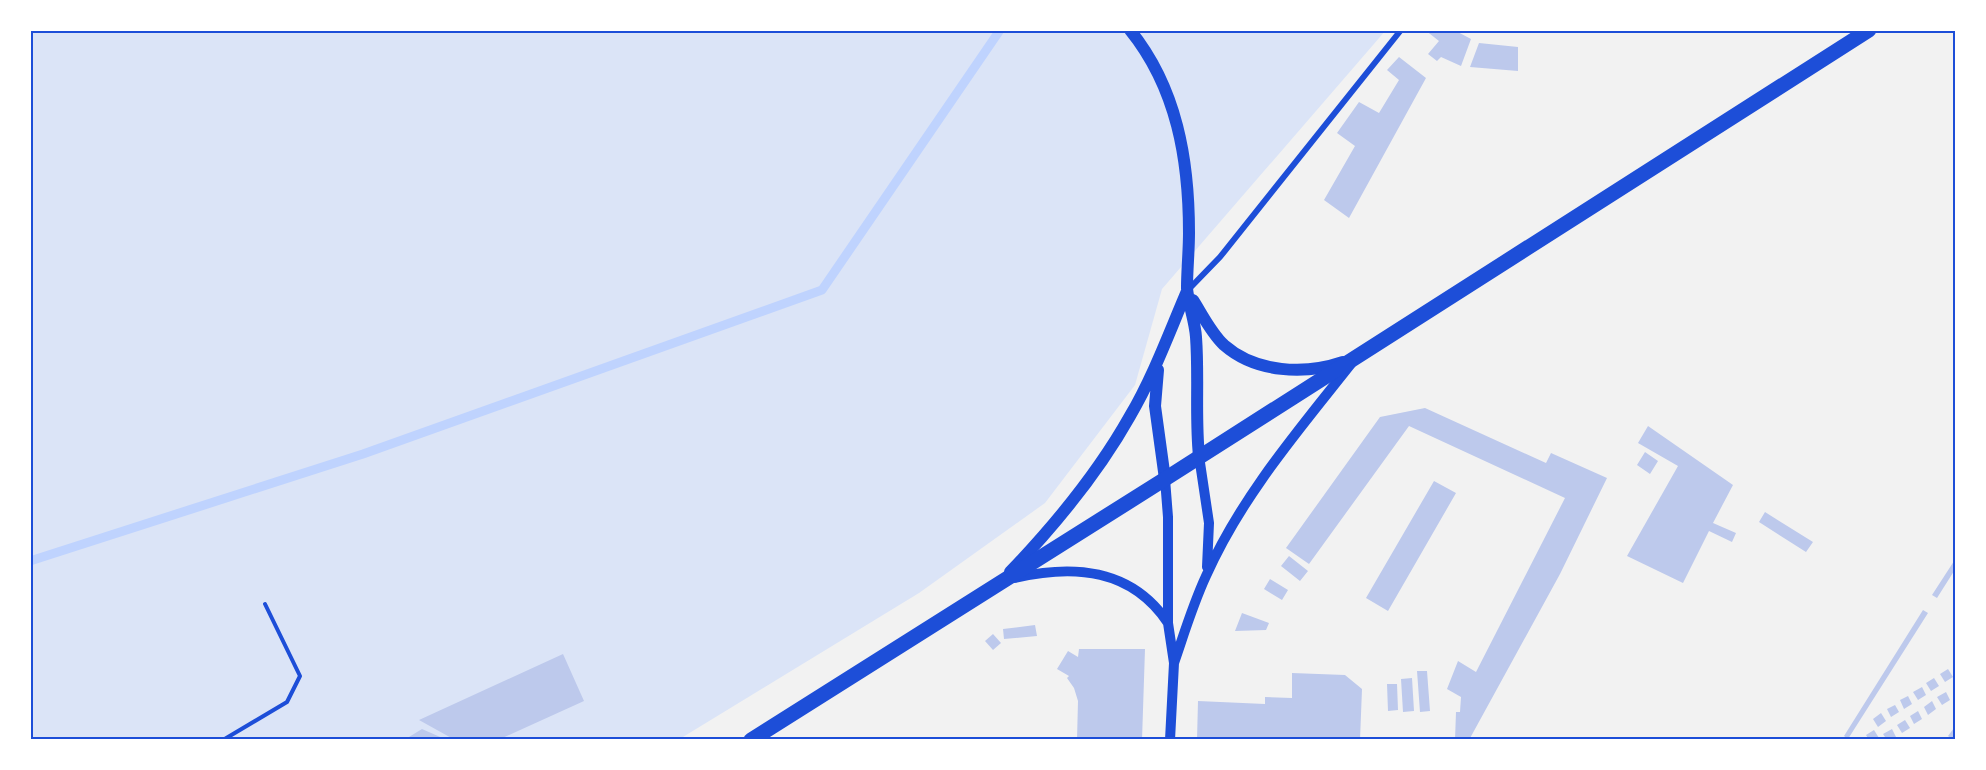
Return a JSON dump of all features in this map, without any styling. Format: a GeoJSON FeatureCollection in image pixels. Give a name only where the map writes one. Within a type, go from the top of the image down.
{"type":"FeatureCollection","features":[{"type":"Feature","properties":{"kind":"main road"},"geometry":{"type":"LineString","coordinates":[[1130,30],[1156,69],[1179,126],[1187,189],[1189,231],[1187,291],[1196,333],[1196,430],[1199,456]]}},
{"type":"Feature","properties":{"kind":"main road"},"geometry":{"type":"LineString","coordinates":[[751,740],[1869,30]]}},
{"type":"Feature","properties":{"kind":"main road"},"geometry":{"type":"LineString","coordinates":[[1003,580],[1054,523],[1099,466],[1136,406],[1187,291]]}},
{"type":"Feature","properties":{"kind":"main road"},"geometry":{"type":"LineString","coordinates":[[1187,291],[1224,344],[1235,353],[1255,363],[1288,369],[1312,369],[1340,363],[1358,355]]}},
{"type":"Feature","properties":{"kind":"main road"},"geometry":{"type":"LineString","coordinates":[[1161,351],[1155,406],[1165,479]]}},
{"type":"Feature","properties":{"kind":"street"},"geometry":{"type":"LineString","coordinates":[[1187,291],[1220,257],[1401,30]]}},
{"type":"Feature","properties":{"kind":"street"},"geometry":{"type":"LineString","coordinates":[[1174,663],[1206,576],[1257,484],[1358,355]]}},
{"type":"Feature","properties":{"kind":"street"},"geometry":{"type":"LineString","coordinates":[[1199,456],[1209,523],[1206,576]]}},
{"type":"Feature","properties":{"kind":"street"},"geometry":{"type":"LineString","coordinates":[[1165,479],[1168,517],[1168,623],[1174,663],[1170,740]]}},
{"type":"Feature","properties":{"kind":"street"},"geometry":{"type":"LineString","coordinates":[[1003,580],[1056,571],[1100,574],[1142,593],[1158,608],[1168,623]]}},
{"type":"Feature","properties":{"kind":"path"},"geometry":{"type":"LineString","coordinates":[[223,740],[287,702],[300,676],[265,604]]}},
{"type":"Feature","properties":{"kind":"shaded area"},"geometry":{"type":"Polygon","coordinates":[[[30,30],[1386,30],[1162,289],[1135,385],[1045,503],[919,593],[678,740],[30,740],[30,30]]]}},
{"type":"Feature","properties":{"kind":"building"},"geometry":{"type":"Polygon","coordinates":[[[1425,30],[1454,30],[1471,39],[1461,66],[1441,57],[1437,61],[1428,54],[1439,41],[1425,30]]]}},
{"type":"Feature","properties":{"kind":"building"},"geometry":{"type":"Polygon","coordinates":[[[1479,43],[1518,47],[1518,71],[1470,67],[1479,43]]]}},
{"type":"Feature","properties":{"kind":"building"},"geometry":{"type":"Polygon","coordinates":[[[1399,57],[1426,78],[1349,218],[1324,200],[1355,146],[1337,133],[1359,102],[1379,113],[1399,80],[1387,70],[1399,57]]]}},
{"type":"Feature","properties":{"kind":"building"},"geometry":{"type":"Polygon","coordinates":[[[1425,408],[1546,463],[1551,453],[1607,478],[1560,574],[1469,740],[1455,740],[1456,712],[1460,712],[1461,697],[1447,689],[1458,661],[1476,672],[1565,498],[1409,426],[1309,564],[1286,548],[1380,417],[1425,408]]]}},
{"type":"Feature","properties":{"kind":"building"},"geometry":{"type":"Polygon","coordinates":[[[1648,426],[1733,485],[1713,523],[1736,533],[1732,542],[1709,531],[1683,583],[1627,556],[1678,466],[1638,443],[1648,426]]]}},
{"type":"Feature","properties":{"kind":"building"},"geometry":{"type":"Polygon","coordinates":[[[1645,452],[1658,461],[1650,474],[1637,465],[1645,452]]]}},
{"type":"Feature","properties":{"kind":"building"},"geometry":{"type":"Polygon","coordinates":[[[1434,481],[1456,493],[1388,611],[1366,598],[1434,481]]]}},
{"type":"Feature","properties":{"kind":"building"},"geometry":{"type":"Polygon","coordinates":[[[1765,512],[1813,542],[1806,552],[1759,522],[1765,512]]]}},
{"type":"Feature","properties":{"kind":"building"},"geometry":{"type":"Polygon","coordinates":[[[1289,556],[1308,571],[1300,581],[1281,566],[1289,556]]]}},
{"type":"Feature","properties":{"kind":"building"},"geometry":{"type":"Polygon","coordinates":[[[1956,558],[1956,568],[1937,598],[1932,595],[1956,558]]]}},
{"type":"Feature","properties":{"kind":"building"},"geometry":{"type":"Polygon","coordinates":[[[1270,579],[1288,590],[1282,600],[1264,589],[1270,579]]]}},
{"type":"Feature","properties":{"kind":"building"},"geometry":{"type":"Polygon","coordinates":[[[1923,610],[1928,613],[1848,739],[1844,736],[1923,610]]]}},
{"type":"Feature","properties":{"kind":"building"},"geometry":{"type":"Polygon","coordinates":[[[1242,613],[1269,623],[1266,630],[1235,631],[1242,613]]]}},
{"type":"Feature","properties":{"kind":"building"},"geometry":{"type":"Polygon","coordinates":[[[1035,625],[1037,636],[1004,639],[1003,629],[1035,625]]]}},
{"type":"Feature","properties":{"kind":"building"},"geometry":{"type":"Polygon","coordinates":[[[993,634],[1001,643],[993,650],[985,641],[993,634]]]}},
{"type":"Feature","properties":{"kind":"building"},"geometry":{"type":"Polygon","coordinates":[[[1079,649],[1145,649],[1142,740],[1077,740],[1078,701],[1074,688],[1067,678],[1069,676],[1057,669],[1068,651],[1078,657],[1079,649]]]}},
{"type":"Feature","properties":{"kind":"building"},"geometry":{"type":"Polygon","coordinates":[[[563,654],[584,701],[498,740],[455,740],[419,720],[563,654]]]}},
{"type":"Feature","properties":{"kind":"building"},"geometry":{"type":"Polygon","coordinates":[[[1948,669],[1953,677],[1945,682],[1940,674],[1948,669]]]}},
{"type":"Feature","properties":{"kind":"building"},"geometry":{"type":"Polygon","coordinates":[[[1417,671],[1427,671],[1430,711],[1420,712],[1417,671]]]}},
{"type":"Feature","properties":{"kind":"building"},"geometry":{"type":"Polygon","coordinates":[[[1292,673],[1345,675],[1362,689],[1360,740],[1197,740],[1198,701],[1265,704],[1265,697],[1292,698],[1292,673]]]}},
{"type":"Feature","properties":{"kind":"building"},"geometry":{"type":"Polygon","coordinates":[[[1412,678],[1414,711],[1403,712],[1401,679],[1412,678]]]}},
{"type":"Feature","properties":{"kind":"building"},"geometry":{"type":"Polygon","coordinates":[[[1934,678],[1939,686],[1931,691],[1926,683],[1934,678]]]}},
{"type":"Feature","properties":{"kind":"building"},"geometry":{"type":"Polygon","coordinates":[[[1387,684],[1397,684],[1398,710],[1388,711],[1387,684]]]}},
{"type":"Feature","properties":{"kind":"building"},"geometry":{"type":"Polygon","coordinates":[[[1922,687],[1926,695],[1918,700],[1913,692],[1922,687]]]}},
{"type":"Feature","properties":{"kind":"building"},"geometry":{"type":"Polygon","coordinates":[[[1946,692],[1950,700],[1942,705],[1937,697],[1946,692]]]}},
{"type":"Feature","properties":{"kind":"building"},"geometry":{"type":"Polygon","coordinates":[[[1908,696],[1912,704],[1904,709],[1900,700],[1908,696]]]}},
{"type":"Feature","properties":{"kind":"building"},"geometry":{"type":"Polygon","coordinates":[[[1932,701],[1936,709],[1928,715],[1924,707],[1932,701]]]}},
{"type":"Feature","properties":{"kind":"building"},"geometry":{"type":"Polygon","coordinates":[[[1895,705],[1899,712],[1891,717],[1887,709],[1895,705]]]}},
{"type":"Feature","properties":{"kind":"building"},"geometry":{"type":"Polygon","coordinates":[[[1918,711],[1922,719],[1914,724],[1910,716],[1918,711]]]}},
{"type":"Feature","properties":{"kind":"building"},"geometry":{"type":"Polygon","coordinates":[[[1881,713],[1886,721],[1878,727],[1873,719],[1881,713]]]}},
{"type":"Feature","properties":{"kind":"building"},"geometry":{"type":"Polygon","coordinates":[[[1905,720],[1910,728],[1902,733],[1897,725],[1905,720]]]}},
{"type":"Feature","properties":{"kind":"building"},"geometry":{"type":"Polygon","coordinates":[[[1954,728],[1956,739],[1953,740],[1948,736],[1954,728]]]}},
{"type":"Feature","properties":{"kind":"building"},"geometry":{"type":"Polygon","coordinates":[[[422,729],[447,740],[404,740],[422,729]]]}},
{"type":"Feature","properties":{"kind":"building"},"geometry":{"type":"Polygon","coordinates":[[[1892,729],[1896,737],[1887,740],[1883,734],[1892,729]]]}},
{"type":"Feature","properties":{"kind":"building"},"geometry":{"type":"Polygon","coordinates":[[[1874,730],[1879,738],[1869,740],[1866,735],[1874,730]]]}},
{"type":"Feature","properties":{"kind":"waterway"},"geometry":{"type":"LineString","coordinates":[[30,561],[363,454],[822,290],[1000,30]]}}]}
